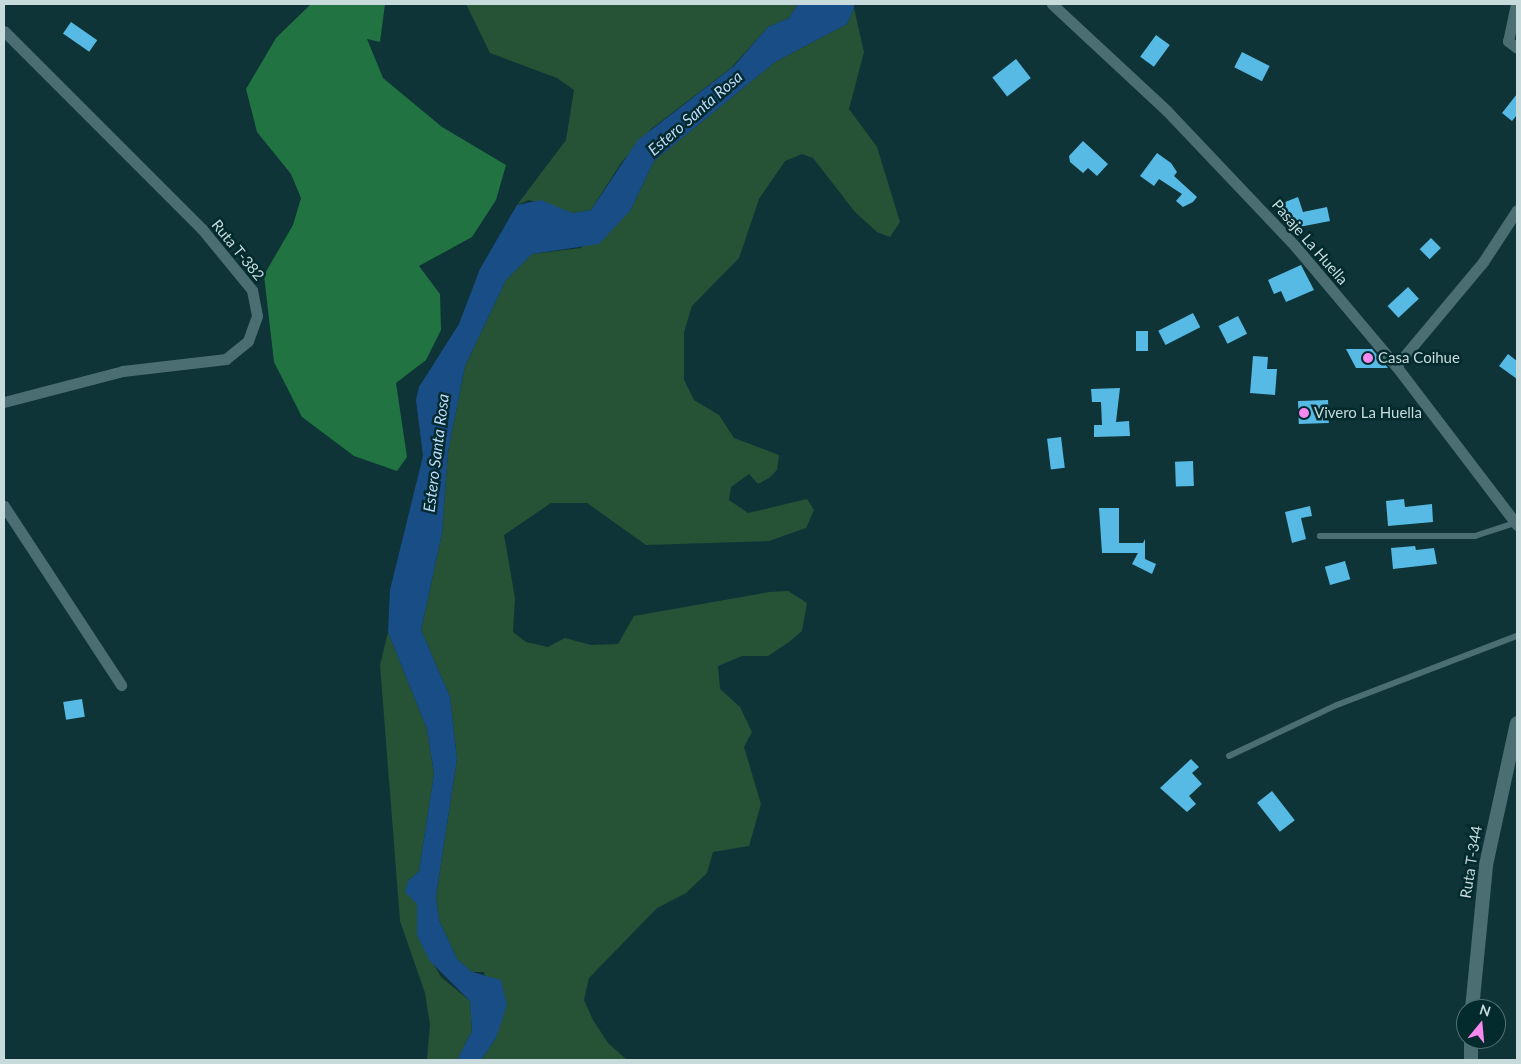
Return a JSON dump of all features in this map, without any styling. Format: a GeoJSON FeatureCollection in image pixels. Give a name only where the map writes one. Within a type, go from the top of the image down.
{"type":"FeatureCollection","features":[{"type":"Feature","properties":{"kind":"main road","name":"Ruta T-344"},"geometry":{"type":"LineString","coordinates":[[1473,999],[1486,865],[1517,723]]}},
{"type":"Feature","properties":{"kind":"street","name":"Pasaje La Huella"},"geometry":{"type":"LineString","coordinates":[[1052,4],[1232,178],[1396,366],[1516,524]]}},
{"type":"Feature","properties":{"kind":"street"},"geometry":{"type":"LineString","coordinates":[[1516,4],[1508,41],[1517,48]]}},
{"type":"Feature","properties":{"kind":"street","name":"Ruta T-382"},"geometry":{"type":"LineString","coordinates":[[4,31],[202,229],[252,290],[257,316],[248,341],[226,359],[123,371],[4,402]]}},
{"type":"Feature","properties":{"kind":"street"},"geometry":{"type":"LineString","coordinates":[[1396,366],[1482,262],[1517,210]]}},
{"type":"Feature","properties":{"kind":"street"},"geometry":{"type":"LineString","coordinates":[[4,506],[121,685]]}},
{"type":"Feature","properties":{"kind":"lane"},"geometry":{"type":"LineString","coordinates":[[1320,536],[1475,536],[1516,524]]}},
{"type":"Feature","properties":{"kind":"lane"},"geometry":{"type":"LineString","coordinates":[[1230,756],[1337,705],[1517,636]]}},
{"type":"Feature","properties":{"kind":"green space"},"geometry":{"type":"Polygon","coordinates":[[[311,4],[385,4],[380,42],[367,39],[383,78],[442,127],[506,165],[496,200],[472,237],[419,266],[440,294],[441,330],[426,360],[396,383],[407,457],[397,471],[354,456],[302,417],[274,362],[264,275],[293,225],[301,198],[291,174],[257,132],[246,89],[276,38],[311,4]]]}},
{"type":"Feature","properties":{"kind":"green space"},"geometry":{"type":"Polygon","coordinates":[[[466,4],[798,4],[789,18],[768,27],[731,68],[651,129],[621,163],[591,210],[572,213],[529,200],[517,205],[566,140],[574,90],[557,78],[490,53],[466,4]]]}},
{"type":"Feature","properties":{"kind":"green space"},"geometry":{"type":"Polygon","coordinates":[[[854,8],[864,52],[849,109],[877,147],[900,222],[890,237],[877,232],[855,212],[813,158],[802,154],[785,161],[759,199],[739,258],[692,306],[684,332],[684,380],[694,400],[719,415],[734,438],[779,455],[777,470],[769,478],[758,484],[749,474],[731,487],[729,500],[748,513],[807,499],[814,510],[806,528],[769,541],[646,545],[587,503],[551,503],[504,535],[515,598],[513,632],[526,642],[548,647],[565,638],[591,645],[618,644],[634,616],[769,592],[788,591],[807,603],[802,631],[789,642],[768,656],[742,656],[718,666],[720,689],[740,707],[752,732],[744,747],[761,804],[749,846],[713,852],[707,873],[686,893],[657,908],[589,978],[584,1000],[593,1020],[608,1043],[627,1060],[481,1060],[496,1038],[484,972],[472,972],[457,959],[439,920],[436,896],[457,759],[450,697],[421,630],[442,533],[448,452],[465,366],[506,280],[532,254],[581,248],[630,211],[654,161],[775,62],[847,24],[854,8]]]}},
{"type":"Feature","properties":{"kind":"green space"},"geometry":{"type":"Polygon","coordinates":[[[388,632],[427,729],[434,774],[419,871],[408,881],[417,904],[417,935],[441,977],[470,1001],[472,1031],[457,1060],[427,1060],[430,1025],[425,993],[400,921],[380,665],[388,632]]]}},
{"type":"Feature","properties":{"kind":"water","name":"Estero Santa Rosa"},"geometry":{"type":"Polygon","coordinates":[[[798,4],[854,4],[854,8],[847,24],[775,62],[654,161],[630,211],[599,244],[532,254],[506,280],[465,366],[448,452],[442,533],[421,630],[450,697],[457,759],[436,896],[439,920],[457,959],[472,972],[501,980],[507,1005],[496,1038],[481,1060],[457,1060],[472,1031],[470,1001],[429,960],[417,935],[417,904],[405,892],[408,881],[419,871],[434,774],[427,729],[388,632],[390,590],[423,456],[416,400],[419,387],[459,324],[480,269],[517,205],[541,200],[572,213],[591,210],[638,140],[734,66],[768,27],[789,18],[798,4]]]}},
{"type":"Feature","properties":{"kind":"building"},"geometry":{"type":"Polygon","coordinates":[[[71,22],[97,40],[89,52],[63,33],[71,22]]]}},
{"type":"Feature","properties":{"kind":"building"},"geometry":{"type":"Polygon","coordinates":[[[1156,35],[1170,45],[1154,67],[1140,57],[1156,35]]]}},
{"type":"Feature","properties":{"kind":"building"},"geometry":{"type":"Polygon","coordinates":[[[1242,52],[1270,66],[1262,81],[1234,67],[1242,52]]]}},
{"type":"Feature","properties":{"kind":"building"},"geometry":{"type":"Polygon","coordinates":[[[1016,59],[1031,78],[1007,96],[992,77],[1016,59]]]}},
{"type":"Feature","properties":{"kind":"building"},"geometry":{"type":"Polygon","coordinates":[[[1517,94],[1517,115],[1512,121],[1502,113],[1517,94]]]}},
{"type":"Feature","properties":{"kind":"building"},"geometry":{"type":"Polygon","coordinates":[[[1083,141],[1108,164],[1097,176],[1088,168],[1083,173],[1070,162],[1069,156],[1083,141]]]}},
{"type":"Feature","properties":{"kind":"building"},"geometry":{"type":"Polygon","coordinates":[[[1157,153],[1171,163],[1177,172],[1174,176],[1197,197],[1193,202],[1183,207],[1176,201],[1182,194],[1159,179],[1154,186],[1140,176],[1157,153]]]}},
{"type":"Feature","properties":{"kind":"building"},"geometry":{"type":"Polygon","coordinates":[[[1298,197],[1303,212],[1327,207],[1330,221],[1289,229],[1280,204],[1298,197]]]}},
{"type":"Feature","properties":{"kind":"building"},"geometry":{"type":"Polygon","coordinates":[[[1431,238],[1441,248],[1430,259],[1420,249],[1431,238]]]}},
{"type":"Feature","properties":{"kind":"building"},"geometry":{"type":"Polygon","coordinates":[[[1301,265],[1314,290],[1286,302],[1281,291],[1274,294],[1268,280],[1301,265]]]}},
{"type":"Feature","properties":{"kind":"building"},"geometry":{"type":"Polygon","coordinates":[[[1408,287],[1419,299],[1398,318],[1388,306],[1408,287]]]}},
{"type":"Feature","properties":{"kind":"building"},"geometry":{"type":"Polygon","coordinates":[[[1193,313],[1200,327],[1166,345],[1158,331],[1193,313]]]}},
{"type":"Feature","properties":{"kind":"building"},"geometry":{"type":"Polygon","coordinates":[[[1238,316],[1247,334],[1227,344],[1218,326],[1238,316]]]}},
{"type":"Feature","properties":{"kind":"building"},"geometry":{"type":"Polygon","coordinates":[[[1136,331],[1148,331],[1148,351],[1136,351],[1136,331]]]}},
{"type":"Feature","properties":{"kind":"building","name":"Casa Coihue"},"geometry":{"type":"Polygon","coordinates":[[[1346,349],[1372,349],[1388,368],[1356,368],[1346,349]]]}},
{"type":"Feature","properties":{"kind":"building"},"geometry":{"type":"Polygon","coordinates":[[[1508,354],[1517,361],[1517,379],[1499,366],[1508,354]]]}},
{"type":"Feature","properties":{"kind":"building"},"geometry":{"type":"Polygon","coordinates":[[[1253,356],[1268,357],[1267,369],[1277,369],[1275,395],[1250,393],[1253,356]]]}},
{"type":"Feature","properties":{"kind":"building"},"geometry":{"type":"Polygon","coordinates":[[[1120,388],[1116,422],[1129,421],[1130,436],[1094,437],[1094,425],[1102,425],[1101,402],[1092,402],[1091,389],[1120,388]]]}},
{"type":"Feature","properties":{"kind":"building"},"geometry":{"type":"Polygon","coordinates":[[[1328,400],[1329,423],[1299,424],[1298,401],[1328,400]]]}},
{"type":"Feature","properties":{"kind":"building"},"geometry":{"type":"Polygon","coordinates":[[[1061,437],[1065,468],[1051,469],[1047,439],[1061,437]]]}},
{"type":"Feature","properties":{"kind":"building"},"geometry":{"type":"Polygon","coordinates":[[[1193,461],[1194,486],[1176,487],[1175,462],[1193,461]]]}},
{"type":"Feature","properties":{"kind":"building"},"geometry":{"type":"Polygon","coordinates":[[[1404,499],[1405,507],[1432,504],[1433,522],[1388,526],[1386,501],[1404,499]]]}},
{"type":"Feature","properties":{"kind":"building"},"geometry":{"type":"Polygon","coordinates":[[[1310,506],[1312,516],[1301,518],[1306,539],[1292,543],[1285,512],[1310,506]]]}},
{"type":"Feature","properties":{"kind":"building"},"geometry":{"type":"Polygon","coordinates":[[[1099,508],[1119,508],[1119,543],[1143,543],[1145,539],[1145,559],[1156,564],[1152,574],[1132,564],[1138,553],[1102,553],[1099,508]]]}},
{"type":"Feature","properties":{"kind":"building"},"geometry":{"type":"Polygon","coordinates":[[[1415,546],[1416,550],[1434,548],[1437,564],[1393,569],[1391,548],[1415,546]]]}},
{"type":"Feature","properties":{"kind":"building"},"geometry":{"type":"Polygon","coordinates":[[[1345,561],[1350,579],[1330,585],[1325,567],[1345,561]]]}},
{"type":"Feature","properties":{"kind":"building"},"geometry":{"type":"Polygon","coordinates":[[[82,699],[85,717],[66,720],[63,702],[82,699]]]}},
{"type":"Feature","properties":{"kind":"building"},"geometry":{"type":"Polygon","coordinates":[[[1191,759],[1199,767],[1192,773],[1202,784],[1189,796],[1196,804],[1187,812],[1160,788],[1191,759]]]}},
{"type":"Feature","properties":{"kind":"building"},"geometry":{"type":"Polygon","coordinates":[[[1272,791],[1295,820],[1280,832],[1257,803],[1272,791]]]}},
{"type":"Feature","properties":{"kind":"place","name":"Casa Coihue"},"geometry":{"type":"Point","coordinates":[1368,358]}},
{"type":"Feature","properties":{"kind":"place","name":"Vivero La Huella"},"geometry":{"type":"Point","coordinates":[1304,413]}}]}
